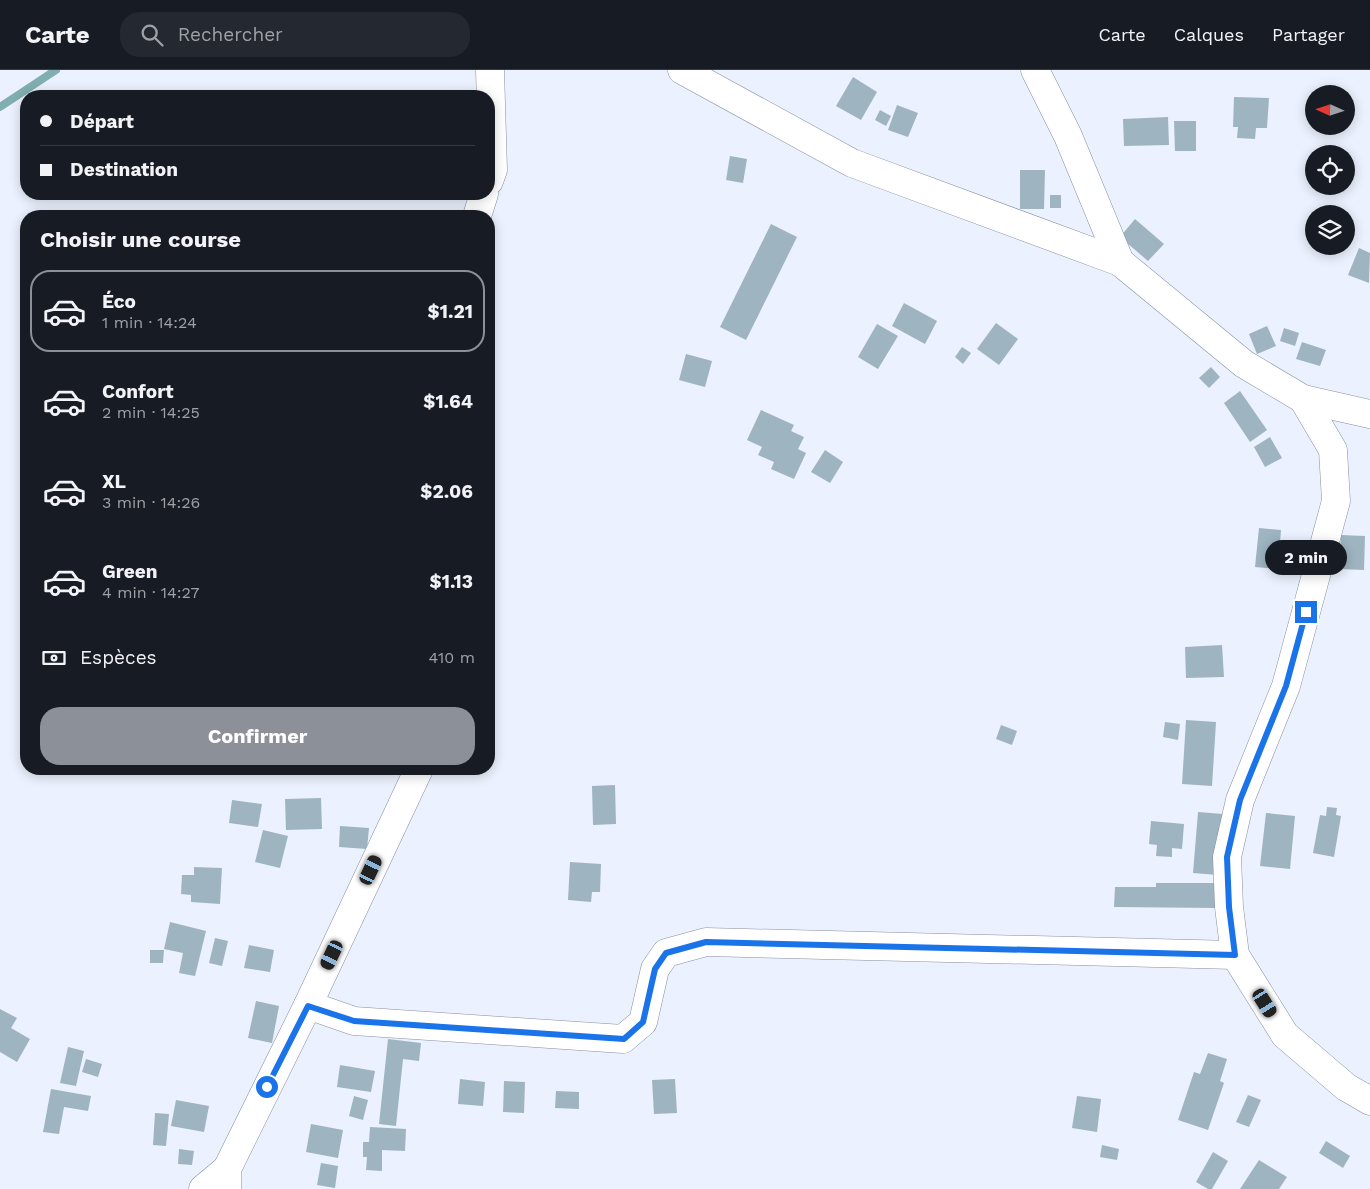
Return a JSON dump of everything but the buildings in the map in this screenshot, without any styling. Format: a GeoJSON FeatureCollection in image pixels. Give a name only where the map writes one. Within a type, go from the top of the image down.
{"type":"FeatureCollection","features":[{"type":"Feature","properties":{"kind":"street"},"geometry":{"type":"LineString","coordinates":[[490,70],[491,90]]}},
{"type":"Feature","properties":{"kind":"street"},"geometry":{"type":"LineString","coordinates":[[682,70],[852,164],[1120,262],[1244,364],[1303,399],[1370,414]]}},
{"type":"Feature","properties":{"kind":"street"},"geometry":{"type":"LineString","coordinates":[[1035,70],[1068,136],[1120,262]]}},
{"type":"Feature","properties":{"kind":"street"},"geometry":{"type":"LineString","coordinates":[[1303,399],[1333,450],[1336,501],[1286,686],[1240,800],[1227,857],[1229,907],[1235,955],[1285,1034],[1346,1087],[1370,1101]]}},
{"type":"Feature","properties":{"kind":"street"},"geometry":{"type":"LineString","coordinates":[[203,1189],[227,1179],[416,775]]}},
{"type":"Feature","properties":{"kind":"street"},"geometry":{"type":"LineString","coordinates":[[308,1006],[354,1021],[624,1039],[643,1022],[655,969],[666,953],[706,942],[1235,955]]}},
{"type":"Feature","properties":{"kind":"waterway"},"geometry":{"type":"LineString","coordinates":[[26,90],[56,70]]}},
{"type":"Feature","properties":{"kind":"waterway"},"geometry":{"type":"LineString","coordinates":[[0,107],[20,94]]}},
{"type":"Feature","properties":{"kind":"route"},"geometry":{"type":"LineString","coordinates":[[267,1087],[308,1006],[354,1021],[624,1039],[643,1022],[655,969],[666,953],[706,942],[1235,955],[1229,907],[1227,857],[1240,800],[1286,686],[1306,612]]}}]}
